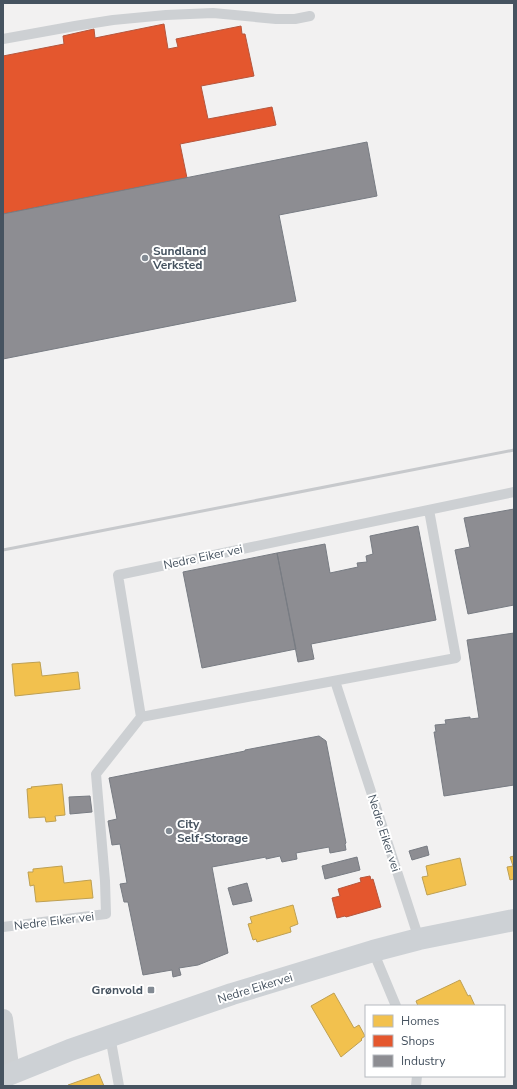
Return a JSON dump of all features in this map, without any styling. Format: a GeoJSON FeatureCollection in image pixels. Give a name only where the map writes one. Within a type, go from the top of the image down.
{"type":"FeatureCollection","features":[{"type":"Feature","properties":{"kind":"main road","name":"Nedre Eikervei"},"geometry":{"type":"LineString","coordinates":[[6,1076],[70,1050],[232,994],[373,951],[419,939],[514,920]]}},
{"type":"Feature","properties":{"kind":"street"},"geometry":{"type":"LineString","coordinates":[[3,1019],[6,1076]]}},
{"type":"Feature","properties":{"kind":"lane"},"geometry":{"type":"LineString","coordinates":[[3,39],[113,20],[166,15],[213,13],[276,19],[295,19],[310,16]]}},
{"type":"Feature","properties":{"kind":"lane","name":"Nedre Eiker vei"},"geometry":{"type":"LineString","coordinates":[[3,927],[106,914],[105,881],[96,774],[142,717],[118,575],[514,492]]}},
{"type":"Feature","properties":{"kind":"lane"},"geometry":{"type":"LineString","coordinates":[[142,717],[456,658],[429,510]]}},
{"type":"Feature","properties":{"kind":"lane","name":"Nedre Eiker vei"},"geometry":{"type":"LineString","coordinates":[[335,681],[419,939]]}},
{"type":"Feature","properties":{"kind":"lane"},"geometry":{"type":"LineString","coordinates":[[373,951],[396,1005]]}},
{"type":"Feature","properties":{"kind":"lane"},"geometry":{"type":"LineString","coordinates":[[110,1036],[119,1086]]}},
{"type":"Feature","properties":{"kind":"building: Homes"},"geometry":{"type":"Polygon","coordinates":[[[40,662],[42,676],[78,672],[80,689],[15,696],[12,664],[40,662]]]}},
{"type":"Feature","properties":{"kind":"building: Homes"},"geometry":{"type":"Polygon","coordinates":[[[62,784],[65,815],[55,816],[56,821],[46,822],[45,817],[29,818],[27,789],[32,788],[31,787],[62,784]]]}},
{"type":"Feature","properties":{"kind":"building: Homes"},"geometry":{"type":"Polygon","coordinates":[[[514,856],[514,879],[510,880],[507,867],[513,866],[510,857],[514,856]]]}},
{"type":"Feature","properties":{"kind":"building: Homes"},"geometry":{"type":"Polygon","coordinates":[[[460,858],[466,885],[427,895],[422,877],[428,876],[426,866],[460,858]]]}},
{"type":"Feature","properties":{"kind":"building: Homes"},"geometry":{"type":"Polygon","coordinates":[[[62,866],[64,883],[91,880],[93,898],[36,902],[34,885],[30,886],[28,872],[33,872],[33,869],[62,866]]]}},
{"type":"Feature","properties":{"kind":"building: Homes"},"geometry":{"type":"Polygon","coordinates":[[[293,905],[298,924],[290,927],[291,932],[257,942],[256,939],[253,940],[248,924],[252,923],[250,917],[293,905]]]}},
{"type":"Feature","properties":{"kind":"building: Homes"},"geometry":{"type":"Polygon","coordinates":[[[460,980],[475,1005],[418,1005],[416,1001],[460,980]]]}},
{"type":"Feature","properties":{"kind":"building: Homes"},"geometry":{"type":"Polygon","coordinates":[[[334,993],[354,1028],[359,1025],[365,1036],[341,1057],[311,1006],[334,993]]]}},
{"type":"Feature","properties":{"kind":"building: Homes"},"geometry":{"type":"Polygon","coordinates":[[[99,1074],[104,1086],[68,1085],[99,1074]]]}},
{"type":"Feature","properties":{"kind":"building: Shops"},"geometry":{"type":"Polygon","coordinates":[[[164,24],[168,49],[178,47],[176,39],[241,26],[242,34],[245,34],[254,76],[201,86],[208,119],[272,107],[276,125],[180,144],[187,178],[3,214],[3,56],[64,44],[63,36],[94,29],[95,38],[164,24]]]}},
{"type":"Feature","properties":{"kind":"building: Shops"},"geometry":{"type":"Polygon","coordinates":[[[370,876],[371,880],[373,879],[381,907],[346,917],[337,918],[332,898],[340,896],[338,889],[361,882],[360,878],[370,876]]]}},
{"type":"Feature","properties":{"kind":"building: Industry","name":"Sundland Verksted"},"geometry":{"type":"Polygon","coordinates":[[[367,142],[377,196],[279,215],[296,301],[3,359],[3,214],[367,142]]]}},
{"type":"Feature","properties":{"kind":"building: Industry"},"geometry":{"type":"Polygon","coordinates":[[[514,509],[514,605],[468,614],[455,550],[470,547],[464,518],[514,509]]]}},
{"type":"Feature","properties":{"kind":"building: Industry"},"geometry":{"type":"Polygon","coordinates":[[[418,526],[436,620],[311,644],[314,659],[298,662],[277,553],[325,544],[330,573],[358,567],[357,563],[367,562],[366,556],[373,554],[370,536],[418,526]]]}},
{"type":"Feature","properties":{"kind":"building: Industry"},"geometry":{"type":"Polygon","coordinates":[[[277,553],[296,649],[202,668],[183,572],[277,553]]]}},
{"type":"Feature","properties":{"kind":"building: Industry"},"geometry":{"type":"Polygon","coordinates":[[[514,633],[514,785],[444,796],[434,732],[436,732],[435,725],[446,724],[445,720],[470,717],[470,719],[479,718],[467,640],[514,633]]]}},
{"type":"Feature","properties":{"kind":"building: Industry"},"geometry":{"type":"Polygon","coordinates":[[[319,736],[326,741],[346,843],[346,850],[330,853],[329,847],[296,853],[297,859],[282,862],[280,856],[266,859],[266,857],[212,867],[228,953],[198,965],[179,968],[181,975],[173,977],[172,970],[143,975],[128,902],[124,902],[120,884],[127,883],[120,844],[112,845],[108,821],[117,819],[109,778],[319,736]]]}},
{"type":"Feature","properties":{"kind":"building: Industry"},"geometry":{"type":"Polygon","coordinates":[[[90,796],[92,812],[70,814],[69,797],[90,796]]]}},
{"type":"Feature","properties":{"kind":"building: Industry"},"geometry":{"type":"Polygon","coordinates":[[[427,846],[429,855],[412,860],[409,851],[427,846]]]}},
{"type":"Feature","properties":{"kind":"building: Industry"},"geometry":{"type":"Polygon","coordinates":[[[357,857],[360,870],[325,879],[322,866],[357,857]]]}},
{"type":"Feature","properties":{"kind":"building: Industry"},"geometry":{"type":"Polygon","coordinates":[[[247,883],[252,901],[233,905],[228,888],[247,883]]]}},
{"type":"Feature","properties":{"kind":"railway"},"geometry":{"type":"LineString","coordinates":[[3,550],[514,450]]}},
{"type":"Feature","properties":{"kind":"place","name":"Sundland Verksted"},"geometry":{"type":"Point","coordinates":[145,258]}},
{"type":"Feature","properties":{"kind":"place","name":"City Self-Storage"},"geometry":{"type":"Point","coordinates":[169,831]}},
{"type":"Feature","properties":{"kind":"place","name":"Grønvold"},"geometry":{"type":"Point","coordinates":[151,990]}}]}
